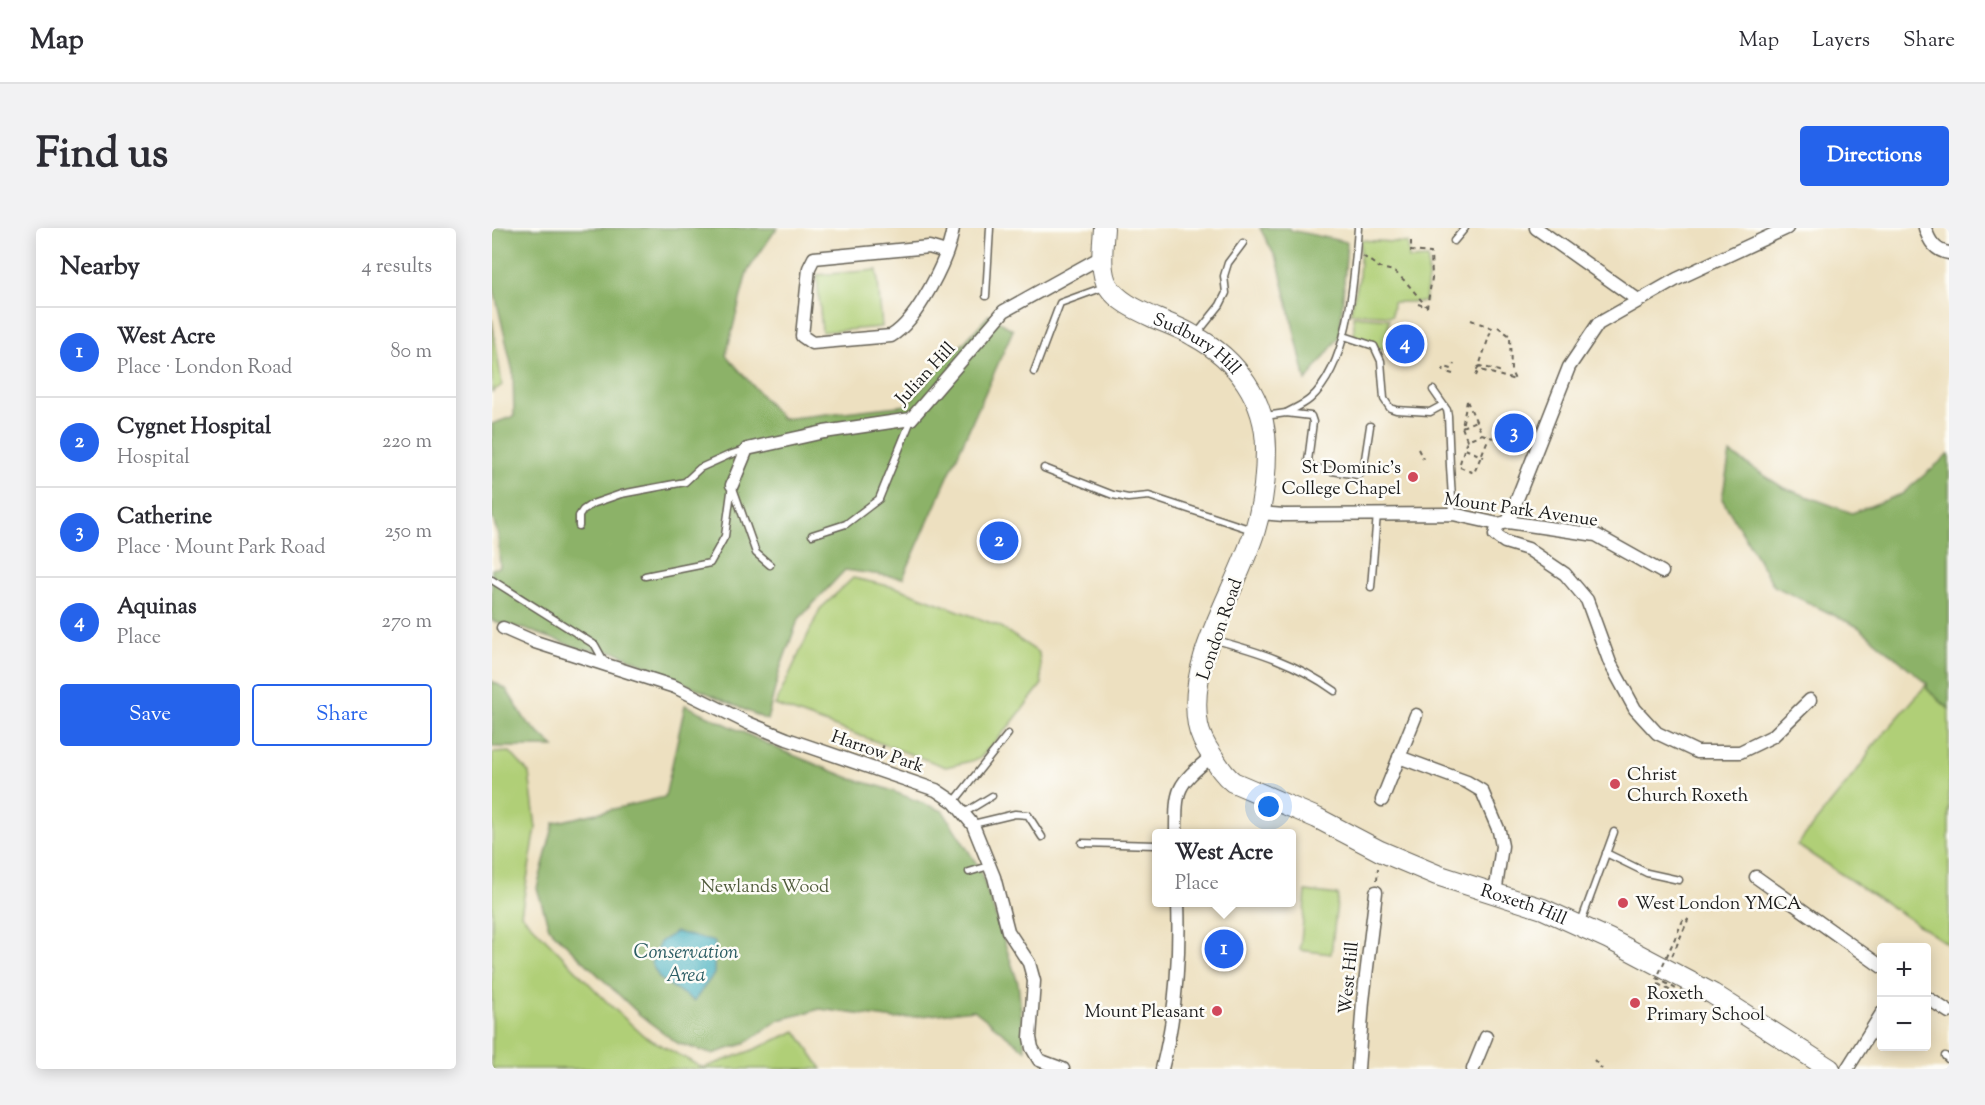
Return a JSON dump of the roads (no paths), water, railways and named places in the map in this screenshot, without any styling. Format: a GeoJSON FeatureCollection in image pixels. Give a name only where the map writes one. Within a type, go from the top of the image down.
{"type":"FeatureCollection","features":[{"type":"Feature","properties":{"kind":"main road"},"geometry":{"type":"LineString","coordinates":[[1104,228],[1104,272],[1108,285]]}},
{"type":"Feature","properties":{"kind":"main road","name":"Sudbury Hill"},"geometry":{"type":"LineString","coordinates":[[1108,285],[1118,298],[1138,310],[1195,336],[1226,358],[1244,377],[1257,400],[1262,417],[1266,447],[1264,481]]}},
{"type":"Feature","properties":{"kind":"main road","name":"London Road"},"geometry":{"type":"LineString","coordinates":[[1212,756],[1201,735],[1196,710],[1201,672],[1211,639],[1257,522],[1264,481]]}},
{"type":"Feature","properties":{"kind":"main road","name":"Roxeth Hill"},"geometry":{"type":"LineString","coordinates":[[1212,756],[1224,774],[1233,782],[1317,818],[1380,851],[1437,875],[1543,909],[1580,925],[1713,994],[1830,1069]]}},
{"type":"Feature","properties":{"kind":"street"},"geometry":{"type":"LineString","coordinates":[[946,252],[928,247],[814,258],[808,268],[802,336],[812,343],[891,336],[902,330],[933,283],[946,252],[953,228]]}},
{"type":"Feature","properties":{"kind":"street"},"geometry":{"type":"LineString","coordinates":[[1536,228],[1638,300]]}},
{"type":"Feature","properties":{"kind":"street"},"geometry":{"type":"LineString","coordinates":[[1787,228],[1713,261],[1638,300],[1598,324],[1569,367],[1503,523],[1495,535],[1505,542],[1528,549],[1564,574],[1587,600],[1610,663],[1635,709],[1657,733],[1697,752],[1740,752],[1773,736],[1810,700]]}},
{"type":"Feature","properties":{"kind":"street"},"geometry":{"type":"LineString","coordinates":[[1925,228],[1929,241],[1942,252],[1949,253]]}},
{"type":"Feature","properties":{"kind":"street","name":"Julian Hill"},"geometry":{"type":"LineString","coordinates":[[747,449],[824,432],[911,419],[1004,311],[1103,256]]}},
{"type":"Feature","properties":{"kind":"street"},"geometry":{"type":"LineString","coordinates":[[732,485],[747,449]]}},
{"type":"Feature","properties":{"kind":"street","name":"Mount Park Avenue"},"geometry":{"type":"LineString","coordinates":[[1257,522],[1284,515],[1454,514],[1596,535],[1662,572]]}},
{"type":"Feature","properties":{"kind":"street","name":"Harrow Park"},"geometry":{"type":"LineString","coordinates":[[503,628],[535,642],[675,687],[748,723],[787,739],[936,790],[954,802],[973,825],[990,866],[1008,931],[1029,963],[1034,981],[1029,1038],[1032,1048],[1039,1060],[1063,1069]]}},
{"type":"Feature","properties":{"kind":"street"},"geometry":{"type":"LineString","coordinates":[[1382,800],[1416,715]]}},
{"type":"Feature","properties":{"kind":"street"},"geometry":{"type":"LineString","coordinates":[[1176,829],[1178,792],[1188,777],[1212,756]]}},
{"type":"Feature","properties":{"kind":"street"},"geometry":{"type":"LineString","coordinates":[[1399,757],[1467,782],[1482,791],[1499,831],[1502,846],[1496,894]]}},
{"type":"Feature","properties":{"kind":"street"},"geometry":{"type":"LineString","coordinates":[[1756,877],[1877,964]]}},
{"type":"Feature","properties":{"kind":"street","name":"West Hill"},"geometry":{"type":"LineString","coordinates":[[1358,1069],[1363,1001],[1376,892]]}},
{"type":"Feature","properties":{"kind":"street"},"geometry":{"type":"LineString","coordinates":[[1162,1069],[1169,1042],[1175,1000],[1179,944],[1178,907]]}},
{"type":"Feature","properties":{"kind":"street"},"geometry":{"type":"LineString","coordinates":[[1931,1000],[1949,1012]]}},
{"type":"Feature","properties":{"kind":"street"},"geometry":{"type":"LineString","coordinates":[[1847,1069],[1877,1020]]}},
{"type":"Feature","properties":{"kind":"street"},"geometry":{"type":"LineString","coordinates":[[1473,1069],[1486,1037]]}},
{"type":"Feature","properties":{"kind":"lane"},"geometry":{"type":"LineString","coordinates":[[986,296],[990,228]]}},
{"type":"Feature","properties":{"kind":"lane"},"geometry":{"type":"LineString","coordinates":[[1286,413],[1309,400],[1327,380],[1344,336],[1358,228]]}},
{"type":"Feature","properties":{"kind":"lane"},"geometry":{"type":"LineString","coordinates":[[1454,241],[1465,228]]}},
{"type":"Feature","properties":{"kind":"lane"},"geometry":{"type":"LineString","coordinates":[[1195,336],[1220,305],[1226,293],[1224,276],[1228,263],[1243,243]]}},
{"type":"Feature","properties":{"kind":"lane"},"geometry":{"type":"LineString","coordinates":[[1034,372],[1060,303],[1108,285]]}},
{"type":"Feature","properties":{"kind":"lane"},"geometry":{"type":"LineString","coordinates":[[1344,336],[1374,346],[1381,361],[1384,399],[1390,408],[1430,412],[1443,405]]}},
{"type":"Feature","properties":{"kind":"lane"},"geometry":{"type":"LineString","coordinates":[[1433,390],[1447,410],[1454,514]]}},
{"type":"Feature","properties":{"kind":"lane"},"geometry":{"type":"LineString","coordinates":[[1262,417],[1286,413],[1311,416],[1313,422],[1308,461],[1313,468],[1358,475],[1363,472],[1370,426]]}},
{"type":"Feature","properties":{"kind":"lane"},"geometry":{"type":"LineString","coordinates":[[812,535],[846,524],[879,499],[911,419]]}},
{"type":"Feature","properties":{"kind":"lane"},"geometry":{"type":"LineString","coordinates":[[579,526],[579,516],[592,504],[621,494],[685,482],[699,468],[747,449]]}},
{"type":"Feature","properties":{"kind":"lane"},"geometry":{"type":"LineString","coordinates":[[1044,468],[1113,495],[1128,498],[1149,496],[1257,522]]}},
{"type":"Feature","properties":{"kind":"lane"},"geometry":{"type":"LineString","coordinates":[[732,485],[756,553],[770,565]]}},
{"type":"Feature","properties":{"kind":"lane"},"geometry":{"type":"LineString","coordinates":[[645,576],[710,563],[725,536],[732,485]]}},
{"type":"Feature","properties":{"kind":"lane"},"geometry":{"type":"LineString","coordinates":[[1371,586],[1377,514]]}},
{"type":"Feature","properties":{"kind":"lane"},"geometry":{"type":"LineString","coordinates":[[492,580],[595,645],[606,664]]}},
{"type":"Feature","properties":{"kind":"lane"},"geometry":{"type":"LineString","coordinates":[[1211,639],[1274,657],[1308,673],[1335,691]]}},
{"type":"Feature","properties":{"kind":"lane"},"geometry":{"type":"LineString","coordinates":[[954,802],[1008,734]]}},
{"type":"Feature","properties":{"kind":"lane"},"geometry":{"type":"LineString","coordinates":[[964,813],[992,796]]}},
{"type":"Feature","properties":{"kind":"lane"},"geometry":{"type":"LineString","coordinates":[[973,825],[1015,813],[1028,815],[1042,837]]}},
{"type":"Feature","properties":{"kind":"lane"},"geometry":{"type":"LineString","coordinates":[[1580,925],[1614,832]]}},
{"type":"Feature","properties":{"kind":"lane"},"geometry":{"type":"LineString","coordinates":[[1082,843],[1152,846]]}},
{"type":"Feature","properties":{"kind":"lane"},"geometry":{"type":"LineString","coordinates":[[1606,853],[1647,873],[1679,880]]}},
{"type":"Feature","properties":{"kind":"lane"},"geometry":{"type":"LineString","coordinates":[[969,872],[990,866]]}},
{"type":"Feature","properties":{"kind":"water","name":"Conservation Area"},"geometry":{"type":"Polygon","coordinates":[[[676,932],[715,942],[714,974],[694,1001],[660,979],[651,963],[660,942],[676,932]]]}},
{"type":"Feature","properties":{"kind":"place","name":"Aquinas"},"geometry":{"type":"Point","coordinates":[1405,344]}},
{"type":"Feature","properties":{"kind":"place","name":"Catherine"},"geometry":{"type":"Point","coordinates":[1514,433]}},
{"type":"Feature","properties":{"kind":"place","name":"St Dominic's College Chapel"},"geometry":{"type":"Point","coordinates":[1413,477]}},
{"type":"Feature","properties":{"kind":"place","name":"Cygnet Hospital"},"geometry":{"type":"Point","coordinates":[999,541]}},
{"type":"Feature","properties":{"kind":"place","name":"Christ Church Roxeth"},"geometry":{"type":"Point","coordinates":[1615,784]}},
{"type":"Feature","properties":{"kind":"place","name":"West London YMCA"},"geometry":{"type":"Point","coordinates":[1623,903]}},
{"type":"Feature","properties":{"kind":"place","name":"West Acre"},"geometry":{"type":"Point","coordinates":[1224,949]}},
{"type":"Feature","properties":{"kind":"place","name":"Roxeth Primary School"},"geometry":{"type":"Point","coordinates":[1635,1003]}},
{"type":"Feature","properties":{"kind":"place","name":"Mount Pleasant"},"geometry":{"type":"Point","coordinates":[1217,1011]}},
{"type":"Feature","properties":{"kind":"park label","name":"Newlands Wood"},"geometry":{"type":"Point","coordinates":[765,886]}}]}
